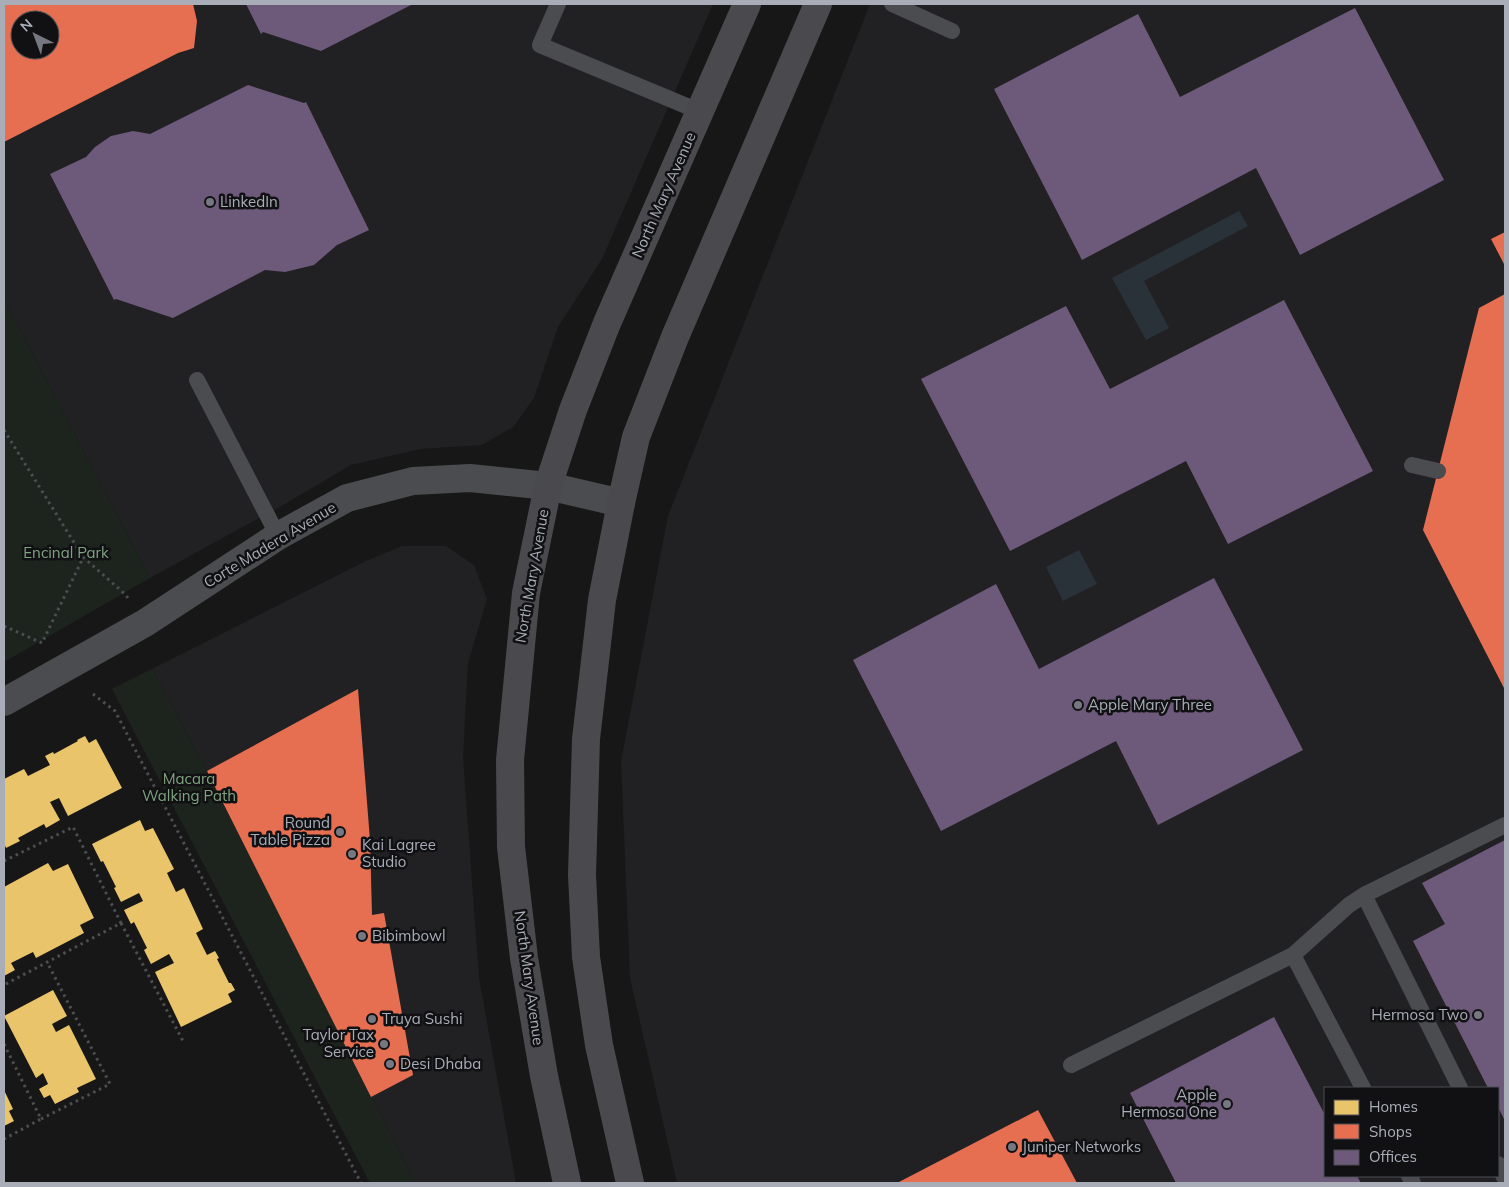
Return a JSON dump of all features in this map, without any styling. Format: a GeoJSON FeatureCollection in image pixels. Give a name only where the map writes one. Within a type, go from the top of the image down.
{"type":"FeatureCollection","features":[{"type":"Feature","properties":{"kind":"main road","name":"North Mary Avenue"},"geometry":{"type":"LineString","coordinates":[[567,1183],[544,1076],[524,958],[512,847],[510,760],[526,593],[548,486],[573,410],[607,323],[747,4]]}},
{"type":"Feature","properties":{"kind":"main road"},"geometry":{"type":"LineString","coordinates":[[630,1183],[599,1045],[586,957],[582,875],[587,729],[602,600],[636,437],[675,337],[818,4]]}},
{"type":"Feature","properties":{"kind":"street","name":"Corte Madera Avenue"},"geometry":{"type":"LineString","coordinates":[[4,702],[145,623],[278,536],[347,498],[413,481],[470,478],[548,486],[621,502]]}},
{"type":"Feature","properties":{"kind":"lane"},"geometry":{"type":"LineString","coordinates":[[558,4],[540,45],[701,112]]}},
{"type":"Feature","properties":{"kind":"lane"},"geometry":{"type":"LineString","coordinates":[[892,4],[952,31]]}},
{"type":"Feature","properties":{"kind":"lane"},"geometry":{"type":"LineString","coordinates":[[197,380],[278,536]]}},
{"type":"Feature","properties":{"kind":"lane"},"geometry":{"type":"LineString","coordinates":[[1412,465],[1438,471]]}},
{"type":"Feature","properties":{"kind":"lane"},"geometry":{"type":"LineString","coordinates":[[1071,1065],[1293,955],[1349,905],[1364,895],[1505,825]]}},
{"type":"Feature","properties":{"kind":"lane"},"geometry":{"type":"LineString","coordinates":[[1364,895],[1460,1087]]}},
{"type":"Feature","properties":{"kind":"lane"},"geometry":{"type":"LineString","coordinates":[[1293,955],[1362,1087]]}},
{"type":"Feature","properties":{"kind":"lane"},"geometry":{"type":"LineString","coordinates":[[1499,1166],[1505,1179]]}},
{"type":"Feature","properties":{"kind":"path"},"geometry":{"type":"LineString","coordinates":[[4,430],[83,557],[126,595],[145,623]]}},
{"type":"Feature","properties":{"kind":"path"},"geometry":{"type":"LineString","coordinates":[[4,626],[42,643],[83,557]]}},
{"type":"Feature","properties":{"kind":"path"},"geometry":{"type":"LineString","coordinates":[[94,694],[115,711],[361,1183]]}},
{"type":"Feature","properties":{"kind":"path"},"geometry":{"type":"LineString","coordinates":[[4,861],[73,827],[184,1043]]}},
{"type":"Feature","properties":{"kind":"path"},"geometry":{"type":"LineString","coordinates":[[4,985],[121,923]]}},
{"type":"Feature","properties":{"kind":"path"},"geometry":{"type":"LineString","coordinates":[[4,1139],[110,1084],[47,962]]}},
{"type":"Feature","properties":{"kind":"path"},"geometry":{"type":"LineString","coordinates":[[4,1044],[41,1120]]}},
{"type":"Feature","properties":{"kind":"shaded area"},"geometry":{"type":"Polygon","coordinates":[[[4,4],[713,4],[602,259],[558,327],[534,398],[513,427],[482,445],[420,449],[351,465],[283,505],[150,578],[4,299],[4,4]]]}},
{"type":"Feature","properties":{"kind":"shaded area"},"geometry":{"type":"Polygon","coordinates":[[[870,4],[1505,4],[1505,1183],[677,1183],[630,978],[621,761],[668,516],[870,4]]]}},
{"type":"Feature","properties":{"kind":"shaded area"},"geometry":{"type":"Polygon","coordinates":[[[1239,211],[1248,226],[1144,281],[1169,328],[1146,340],[1112,278],[1239,211]]]}},
{"type":"Feature","properties":{"kind":"shaded area"},"geometry":{"type":"Polygon","coordinates":[[[402,546],[446,546],[474,565],[487,599],[468,663],[463,758],[479,978],[516,1183],[415,1183],[207,771],[152,669],[364,562],[402,546]]]}},
{"type":"Feature","properties":{"kind":"shaded area"},"geometry":{"type":"Polygon","coordinates":[[[1079,550],[1097,584],[1063,601],[1046,567],[1079,550]]]}},
{"type":"Feature","properties":{"kind":"green space","name":"Encinal Park"},"geometry":{"type":"Polygon","coordinates":[[[4,299],[150,578],[4,662],[4,299]]]}},
{"type":"Feature","properties":{"kind":"green space","name":"Macara Walking Path"},"geometry":{"type":"Polygon","coordinates":[[[152,669],[207,771],[415,1183],[370,1183],[112,689],[152,669]]]}},
{"type":"Feature","properties":{"kind":"building: Homes"},"geometry":{"type":"Polygon","coordinates":[[[85,736],[89,743],[96,739],[122,788],[68,816],[59,798],[50,802],[60,820],[46,828],[44,824],[18,838],[20,841],[6,848],[4,843],[4,779],[24,769],[28,776],[50,765],[45,756],[53,752],[54,754],[85,736]]]}},
{"type":"Feature","properties":{"kind":"building: Homes"},"geometry":{"type":"Polygon","coordinates":[[[140,820],[145,831],[153,828],[174,869],[167,873],[176,892],[184,888],[203,929],[196,933],[207,955],[215,951],[229,983],[231,983],[235,990],[228,994],[232,1002],[181,1027],[155,972],[174,963],[169,954],[151,964],[144,950],[147,948],[134,922],[131,924],[124,910],[143,901],[139,893],[121,902],[103,861],[101,862],[92,844],[140,820]]]}},
{"type":"Feature","properties":{"kind":"building: Homes"},"geometry":{"type":"Polygon","coordinates":[[[48,863],[53,871],[68,864],[94,918],[80,925],[84,933],[36,958],[33,952],[11,963],[15,970],[4,976],[4,887],[48,863]]]}},
{"type":"Feature","properties":{"kind":"building: Homes"},"geometry":{"type":"Polygon","coordinates":[[[53,990],[67,1016],[52,1024],[56,1032],[69,1025],[96,1079],[77,1088],[79,1092],[55,1104],[50,1095],[44,1098],[39,1089],[48,1084],[43,1073],[36,1078],[4,1016],[53,990]]]}},
{"type":"Feature","properties":{"kind":"building: Homes"},"geometry":{"type":"Polygon","coordinates":[[[4,1090],[13,1109],[9,1111],[14,1121],[4,1126],[4,1090]]]}},
{"type":"Feature","properties":{"kind":"building: Shops"},"geometry":{"type":"Polygon","coordinates":[[[4,4],[193,4],[197,21],[194,48],[178,53],[4,142],[4,4]]]}},
{"type":"Feature","properties":{"kind":"building: Shops"},"geometry":{"type":"Polygon","coordinates":[[[1505,232],[1505,266],[1491,239],[1505,232]]]}},
{"type":"Feature","properties":{"kind":"building: Shops"},"geometry":{"type":"Polygon","coordinates":[[[1505,294],[1505,690],[1423,530],[1479,308],[1505,294]]]}},
{"type":"Feature","properties":{"kind":"building: Shops"},"geometry":{"type":"Polygon","coordinates":[[[358,689],[370,840],[372,915],[384,913],[413,1075],[371,1097],[207,771],[358,689]]]}},
{"type":"Feature","properties":{"kind":"building: Shops","name":"Juniper Networks"},"geometry":{"type":"Polygon","coordinates":[[[1038,1110],[1077,1183],[897,1183],[1038,1110]]]}},
{"type":"Feature","properties":{"kind":"building: Offices"},"geometry":{"type":"Polygon","coordinates":[[[246,4],[413,4],[321,51],[263,32],[261,34],[246,4]]]}},
{"type":"Feature","properties":{"kind":"building: Offices"},"geometry":{"type":"Polygon","coordinates":[[[1355,8],[1444,180],[1300,255],[1256,168],[1082,260],[994,89],[1138,14],[1180,97],[1355,8]]]}},
{"type":"Feature","properties":{"kind":"building: Offices","name":"LinkedIn"},"geometry":{"type":"Polygon","coordinates":[[[248,85],[304,103],[306,102],[369,230],[337,245],[314,265],[285,272],[265,270],[173,318],[116,299],[114,300],[50,174],[86,157],[95,147],[111,136],[133,131],[150,134],[248,85]]]}},
{"type":"Feature","properties":{"kind":"building: Offices"},"geometry":{"type":"Polygon","coordinates":[[[1284,300],[1373,471],[1228,544],[1186,461],[1010,551],[921,379],[1066,306],[1110,389],[1284,300]]]}},
{"type":"Feature","properties":{"kind":"building: Offices","name":"Apple Mary Three"},"geometry":{"type":"Polygon","coordinates":[[[1214,578],[1303,750],[1158,825],[1116,741],[941,831],[853,660],[996,584],[1039,669],[1214,578]]]}},
{"type":"Feature","properties":{"kind":"building: Offices","name":"Hermosa Two"},"geometry":{"type":"Polygon","coordinates":[[[1505,840],[1505,1121],[1499,1109],[1499,1087],[1487,1087],[1413,941],[1445,924],[1422,883],[1505,840]]]}},
{"type":"Feature","properties":{"kind":"building: Offices","name":"Apple Hermosa One"},"geometry":{"type":"Polygon","coordinates":[[[1274,1017],[1324,1113],[1324,1177],[1358,1177],[1361,1183],[1176,1183],[1130,1093],[1274,1017]]]}},
{"type":"Feature","properties":{"kind":"place","name":"LinkedIn"},"geometry":{"type":"Point","coordinates":[210,202]}},
{"type":"Feature","properties":{"kind":"place","name":"Apple Mary Three"},"geometry":{"type":"Point","coordinates":[1078,705]}},
{"type":"Feature","properties":{"kind":"place","name":"Round Table Pizza"},"geometry":{"type":"Point","coordinates":[340,832]}},
{"type":"Feature","properties":{"kind":"place","name":"Kai Lagree Studio"},"geometry":{"type":"Point","coordinates":[352,854]}},
{"type":"Feature","properties":{"kind":"place","name":"Bibimbowl"},"geometry":{"type":"Point","coordinates":[362,936]}},
{"type":"Feature","properties":{"kind":"place","name":"Hermosa Two"},"geometry":{"type":"Point","coordinates":[1478,1015]}},
{"type":"Feature","properties":{"kind":"place","name":"Truya Sushi"},"geometry":{"type":"Point","coordinates":[372,1019]}},
{"type":"Feature","properties":{"kind":"place","name":"Taylor Tax Service"},"geometry":{"type":"Point","coordinates":[384,1044]}},
{"type":"Feature","properties":{"kind":"place","name":"Desi Dhaba"},"geometry":{"type":"Point","coordinates":[390,1064]}},
{"type":"Feature","properties":{"kind":"place","name":"Apple Hermosa One"},"geometry":{"type":"Point","coordinates":[1227,1104]}},
{"type":"Feature","properties":{"kind":"place","name":"Juniper Networks"},"geometry":{"type":"Point","coordinates":[1012,1147]}}]}
